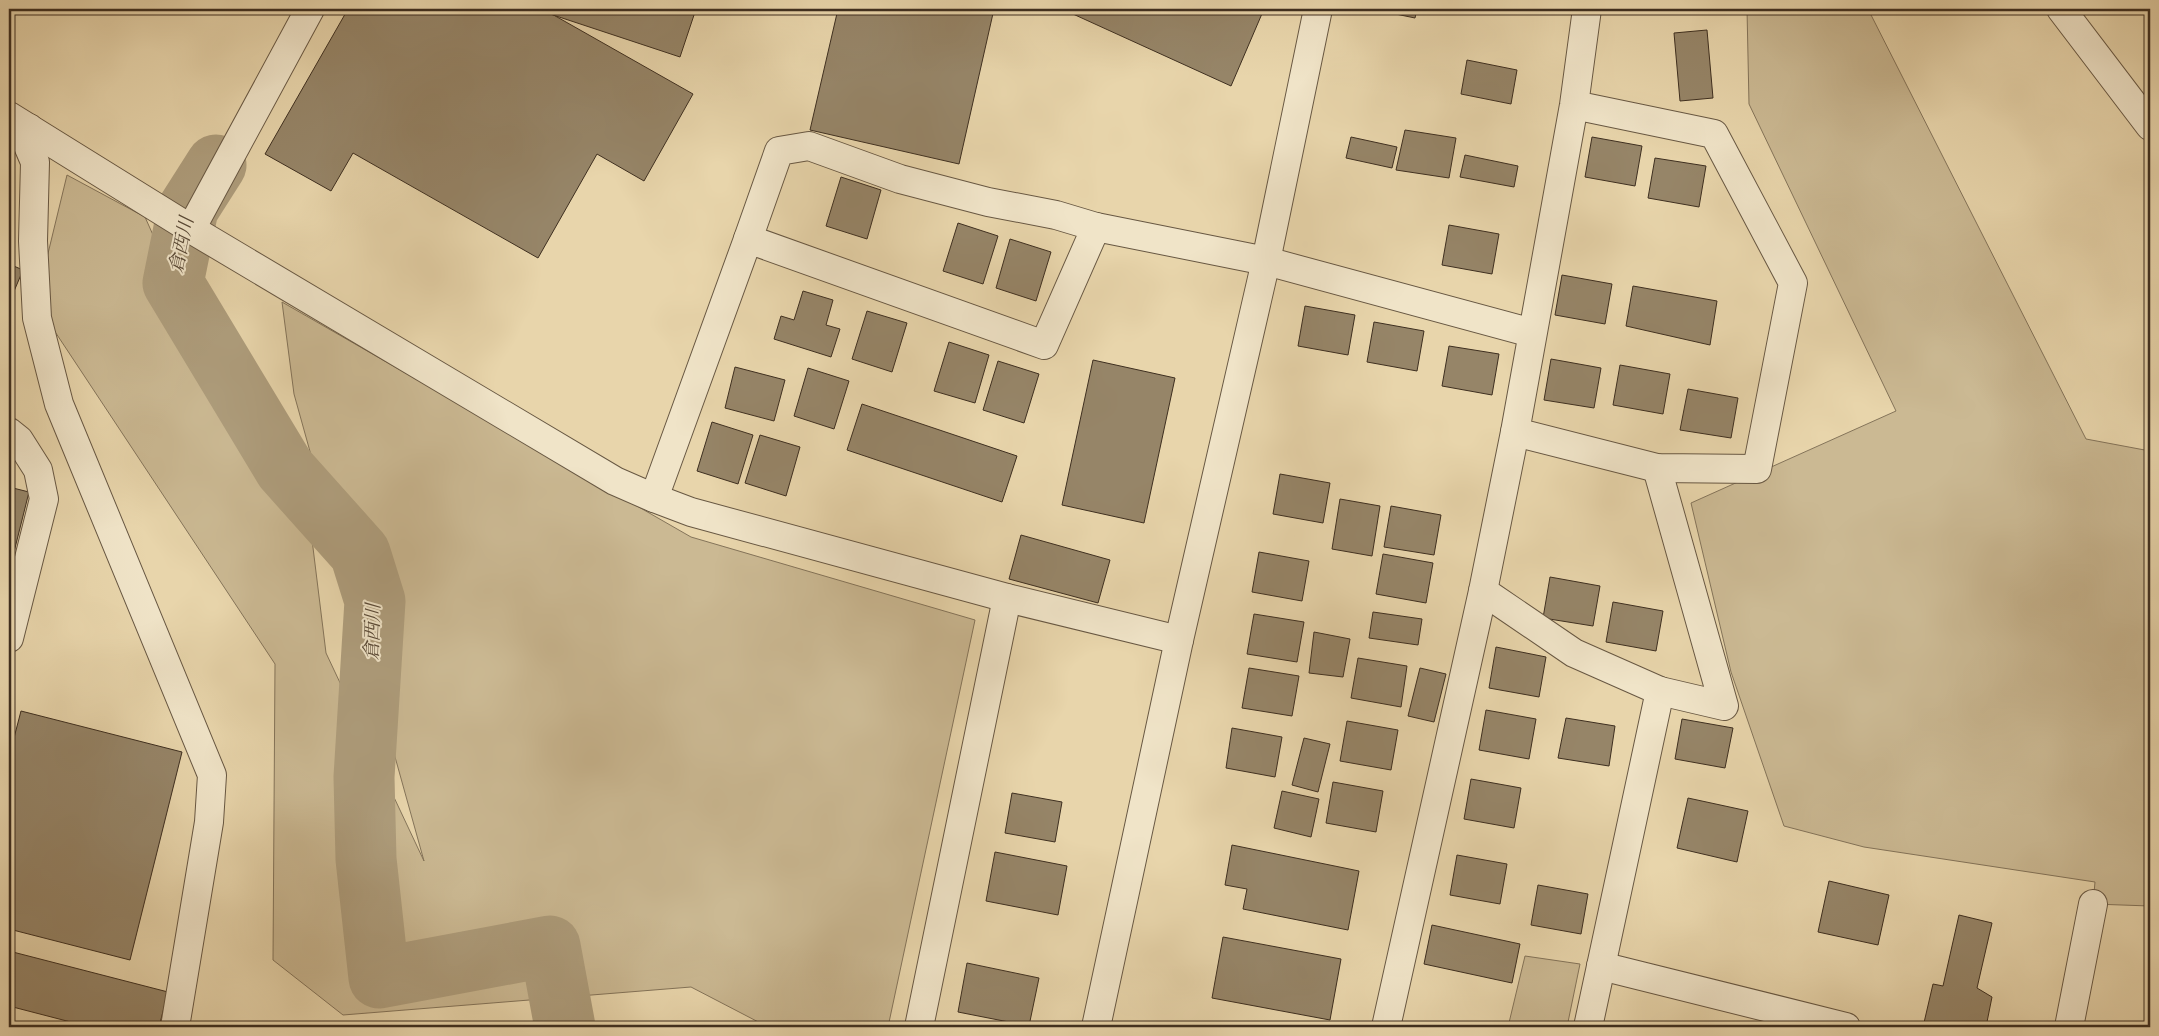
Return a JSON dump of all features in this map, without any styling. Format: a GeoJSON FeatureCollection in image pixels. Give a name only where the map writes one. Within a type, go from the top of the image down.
{"type":"FeatureCollection","features":[{"type":"Feature","properties":{"kind":"street"},"geometry":{"type":"LineString","coordinates":[[191,229],[310,9]]}},
{"type":"Feature","properties":{"kind":"street"},"geometry":{"type":"LineString","coordinates":[[1096,1027],[1179,640],[1266,261],[1318,9]]}},
{"type":"Feature","properties":{"kind":"street"},"geometry":{"type":"LineString","coordinates":[[1386,1027],[1483,591],[1515,432],[1574,104],[1587,9]]}},
{"type":"Feature","properties":{"kind":"street"},"geometry":{"type":"LineString","coordinates":[[2061,9],[2150,126]]}},
{"type":"Feature","properties":{"kind":"street"},"geometry":{"type":"LineString","coordinates":[[1515,432],[1657,468],[1757,469],[1793,283],[1714,134],[1574,104]]}},
{"type":"Feature","properties":{"kind":"street"},"geometry":{"type":"LineString","coordinates":[[19,122],[191,229],[615,481],[691,512],[1007,598],[1179,640]]}},
{"type":"Feature","properties":{"kind":"street"},"geometry":{"type":"LineString","coordinates":[[19,122],[35,162],[33,241],[37,318],[59,404],[212,775],[208,822],[175,1027]]}},
{"type":"Feature","properties":{"kind":"street"},"geometry":{"type":"LineString","coordinates":[[654,498],[779,151],[809,146],[900,179],[988,202],[1056,215],[1096,227],[1266,261],[1532,333]]}},
{"type":"Feature","properties":{"kind":"street"},"geometry":{"type":"LineString","coordinates":[[748,238],[1044,344],[1096,227]]}},
{"type":"Feature","properties":{"kind":"street"},"geometry":{"type":"LineString","coordinates":[[9,432],[19,440],[38,470],[44,498],[9,638]]}},
{"type":"Feature","properties":{"kind":"street"},"geometry":{"type":"LineString","coordinates":[[1483,591],[1574,654],[1660,691],[1724,706],[1657,468]]}},
{"type":"Feature","properties":{"kind":"street"},"geometry":{"type":"LineString","coordinates":[[919,1027],[1007,598]]}},
{"type":"Feature","properties":{"kind":"street"},"geometry":{"type":"LineString","coordinates":[[1588,1027],[1660,691]]}},
{"type":"Feature","properties":{"kind":"street"},"geometry":{"type":"LineString","coordinates":[[2069,1027],[2093,904]]}},
{"type":"Feature","properties":{"kind":"street"},"geometry":{"type":"LineString","coordinates":[[1601,966],[1810,1023],[1846,1027]]}},
{"type":"Feature","properties":{"kind":"shaded area"},"geometry":{"type":"Polygon","coordinates":[[[1747,9],[1868,9],[2086,439],[2150,451],[2150,906],[2093,904],[2095,882],[1864,847],[1784,826],[1731,672],[1691,503],[1896,411],[1749,104],[1747,9]]]}},
{"type":"Feature","properties":{"kind":"shaded area"},"geometry":{"type":"Polygon","coordinates":[[[67,175],[145,217],[239,428],[306,491],[326,653],[424,861],[294,394],[282,302],[691,537],[975,620],[888,1027],[768,1027],[691,987],[343,1015],[273,960],[275,664],[36,303],[67,175]]]}},
{"type":"Feature","properties":{"kind":"shaded area"},"geometry":{"type":"Polygon","coordinates":[[[1525,956],[1580,964],[1567,1027],[1508,1027],[1525,956]]]}},
{"type":"Feature","properties":{"kind":"building"},"geometry":{"type":"Polygon","coordinates":[[[348,9],[543,9],[693,94],[644,181],[597,154],[538,258],[353,153],[331,191],[265,154],[348,9]]]}},
{"type":"Feature","properties":{"kind":"building"},"geometry":{"type":"Polygon","coordinates":[[[535,9],[696,9],[680,57],[535,9]]]}},
{"type":"Feature","properties":{"kind":"building"},"geometry":{"type":"Polygon","coordinates":[[[838,9],[994,9],[959,164],[810,130],[838,9]]]}},
{"type":"Feature","properties":{"kind":"building"},"geometry":{"type":"Polygon","coordinates":[[[1062,9],[1264,9],[1231,86],[1062,9]]]}},
{"type":"Feature","properties":{"kind":"building"},"geometry":{"type":"Polygon","coordinates":[[[1387,9],[1417,9],[1415,18],[1386,12],[1387,9]]]}},
{"type":"Feature","properties":{"kind":"building"},"geometry":{"type":"Polygon","coordinates":[[[1707,30],[1713,98],[1680,101],[1674,33],[1707,30]]]}},
{"type":"Feature","properties":{"kind":"building"},"geometry":{"type":"Polygon","coordinates":[[[1467,60],[1517,70],[1511,104],[1461,94],[1467,60]]]}},
{"type":"Feature","properties":{"kind":"building"},"geometry":{"type":"Polygon","coordinates":[[[1405,130],[1456,138],[1449,178],[1396,170],[1405,130]]]}},
{"type":"Feature","properties":{"kind":"building"},"geometry":{"type":"Polygon","coordinates":[[[1351,137],[1397,147],[1392,168],[1346,158],[1351,137]]]}},
{"type":"Feature","properties":{"kind":"building"},"geometry":{"type":"Polygon","coordinates":[[[1592,137],[1642,146],[1635,186],[1585,177],[1592,137]]]}},
{"type":"Feature","properties":{"kind":"building"},"geometry":{"type":"Polygon","coordinates":[[[1465,155],[1518,166],[1514,187],[1460,177],[1465,155]]]}},
{"type":"Feature","properties":{"kind":"building"},"geometry":{"type":"Polygon","coordinates":[[[1655,158],[1706,166],[1699,207],[1648,198],[1655,158]]]}},
{"type":"Feature","properties":{"kind":"building"},"geometry":{"type":"Polygon","coordinates":[[[841,177],[881,190],[867,239],[826,226],[841,177]]]}},
{"type":"Feature","properties":{"kind":"building"},"geometry":{"type":"Polygon","coordinates":[[[958,223],[998,236],[983,284],[943,271],[958,223]]]}},
{"type":"Feature","properties":{"kind":"building"},"geometry":{"type":"Polygon","coordinates":[[[1449,225],[1499,234],[1492,274],[1442,265],[1449,225]]]}},
{"type":"Feature","properties":{"kind":"building"},"geometry":{"type":"Polygon","coordinates":[[[1010,239],[1051,252],[1036,301],[996,288],[1010,239]]]}},
{"type":"Feature","properties":{"kind":"building"},"geometry":{"type":"Polygon","coordinates":[[[9,264],[23,270],[9,303],[9,264]]]}},
{"type":"Feature","properties":{"kind":"building"},"geometry":{"type":"Polygon","coordinates":[[[1562,275],[1612,284],[1605,324],[1555,315],[1562,275]]]}},
{"type":"Feature","properties":{"kind":"building"},"geometry":{"type":"Polygon","coordinates":[[[1633,286],[1717,301],[1710,345],[1626,326],[1633,286]]]}},
{"type":"Feature","properties":{"kind":"building"},"geometry":{"type":"Polygon","coordinates":[[[803,291],[833,300],[826,325],[840,329],[831,357],[774,339],[781,316],[794,320],[803,291]]]}},
{"type":"Feature","properties":{"kind":"building"},"geometry":{"type":"Polygon","coordinates":[[[1305,306],[1355,315],[1348,355],[1298,346],[1305,306]]]}},
{"type":"Feature","properties":{"kind":"building"},"geometry":{"type":"Polygon","coordinates":[[[867,311],[907,323],[892,372],[852,359],[867,311]]]}},
{"type":"Feature","properties":{"kind":"building"},"geometry":{"type":"Polygon","coordinates":[[[1374,322],[1424,331],[1417,371],[1367,362],[1374,322]]]}},
{"type":"Feature","properties":{"kind":"building"},"geometry":{"type":"Polygon","coordinates":[[[949,342],[989,355],[975,403],[934,391],[949,342]]]}},
{"type":"Feature","properties":{"kind":"building"},"geometry":{"type":"Polygon","coordinates":[[[1449,346],[1499,354],[1492,395],[1442,386],[1449,346]]]}},
{"type":"Feature","properties":{"kind":"building"},"geometry":{"type":"Polygon","coordinates":[[[1551,359],[1601,368],[1594,408],[1544,400],[1551,359]]]}},
{"type":"Feature","properties":{"kind":"building"},"geometry":{"type":"Polygon","coordinates":[[[1093,360],[1175,378],[1144,523],[1062,505],[1093,360]]]}},
{"type":"Feature","properties":{"kind":"building"},"geometry":{"type":"Polygon","coordinates":[[[998,361],[1039,374],[1024,423],[983,410],[998,361]]]}},
{"type":"Feature","properties":{"kind":"building"},"geometry":{"type":"Polygon","coordinates":[[[1620,365],[1670,374],[1663,414],[1613,405],[1620,365]]]}},
{"type":"Feature","properties":{"kind":"building"},"geometry":{"type":"Polygon","coordinates":[[[735,367],[785,380],[774,421],[725,408],[735,367]]]}},
{"type":"Feature","properties":{"kind":"building"},"geometry":{"type":"Polygon","coordinates":[[[808,368],[849,381],[834,429],[794,416],[808,368]]]}},
{"type":"Feature","properties":{"kind":"building"},"geometry":{"type":"Polygon","coordinates":[[[1688,389],[1738,398],[1731,438],[1680,430],[1688,389]]]}},
{"type":"Feature","properties":{"kind":"building"},"geometry":{"type":"Polygon","coordinates":[[[862,404],[1017,456],[1002,502],[847,450],[862,404]]]}},
{"type":"Feature","properties":{"kind":"building"},"geometry":{"type":"Polygon","coordinates":[[[712,422],[753,435],[738,484],[697,471],[712,422]]]}},
{"type":"Feature","properties":{"kind":"building"},"geometry":{"type":"Polygon","coordinates":[[[760,435],[800,447],[786,496],[745,483],[760,435]]]}},
{"type":"Feature","properties":{"kind":"building"},"geometry":{"type":"Polygon","coordinates":[[[1280,474],[1330,483],[1323,523],[1273,514],[1280,474]]]}},
{"type":"Feature","properties":{"kind":"building"},"geometry":{"type":"Polygon","coordinates":[[[9,487],[29,492],[9,572],[9,487]]]}},
{"type":"Feature","properties":{"kind":"building"},"geometry":{"type":"Polygon","coordinates":[[[1340,499],[1380,506],[1372,556],[1332,549],[1340,499]]]}},
{"type":"Feature","properties":{"kind":"building"},"geometry":{"type":"Polygon","coordinates":[[[1391,506],[1441,515],[1434,555],[1384,547],[1391,506]]]}},
{"type":"Feature","properties":{"kind":"building"},"geometry":{"type":"Polygon","coordinates":[[[1021,535],[1110,560],[1098,603],[1009,579],[1021,535]]]}},
{"type":"Feature","properties":{"kind":"building"},"geometry":{"type":"Polygon","coordinates":[[[1259,552],[1309,561],[1302,601],[1252,592],[1259,552]]]}},
{"type":"Feature","properties":{"kind":"building"},"geometry":{"type":"Polygon","coordinates":[[[1383,554],[1433,563],[1426,603],[1376,594],[1383,554]]]}},
{"type":"Feature","properties":{"kind":"building"},"geometry":{"type":"Polygon","coordinates":[[[1550,577],[1600,586],[1593,626],[1543,618],[1550,577]]]}},
{"type":"Feature","properties":{"kind":"building"},"geometry":{"type":"Polygon","coordinates":[[[1613,602],[1663,611],[1656,651],[1606,642],[1613,602]]]}},
{"type":"Feature","properties":{"kind":"building"},"geometry":{"type":"Polygon","coordinates":[[[1373,612],[1422,619],[1418,645],[1369,638],[1373,612]]]}},
{"type":"Feature","properties":{"kind":"building"},"geometry":{"type":"Polygon","coordinates":[[[1254,614],[1304,622],[1297,662],[1247,654],[1254,614]]]}},
{"type":"Feature","properties":{"kind":"building"},"geometry":{"type":"Polygon","coordinates":[[[1314,632],[1350,639],[1343,677],[1309,673],[1314,632]]]}},
{"type":"Feature","properties":{"kind":"building"},"geometry":{"type":"Polygon","coordinates":[[[1496,647],[1546,657],[1539,697],[1489,688],[1496,647]]]}},
{"type":"Feature","properties":{"kind":"building"},"geometry":{"type":"Polygon","coordinates":[[[1358,658],[1407,666],[1401,707],[1351,698],[1358,658]]]}},
{"type":"Feature","properties":{"kind":"building"},"geometry":{"type":"Polygon","coordinates":[[[1249,668],[1299,676],[1292,716],[1242,708],[1249,668]]]}},
{"type":"Feature","properties":{"kind":"building"},"geometry":{"type":"Polygon","coordinates":[[[1420,668],[1446,674],[1434,722],[1408,716],[1420,668]]]}},
{"type":"Feature","properties":{"kind":"building"},"geometry":{"type":"Polygon","coordinates":[[[1486,710],[1536,719],[1529,759],[1479,750],[1486,710]]]}},
{"type":"Feature","properties":{"kind":"building"},"geometry":{"type":"Polygon","coordinates":[[[21,711],[182,752],[130,960],[9,929],[9,757],[21,711]]]}},
{"type":"Feature","properties":{"kind":"building"},"geometry":{"type":"Polygon","coordinates":[[[1566,718],[1615,726],[1609,766],[1558,758],[1566,718]]]}},
{"type":"Feature","properties":{"kind":"building"},"geometry":{"type":"Polygon","coordinates":[[[1682,719],[1733,728],[1725,768],[1675,759],[1682,719]]]}},
{"type":"Feature","properties":{"kind":"building"},"geometry":{"type":"Polygon","coordinates":[[[1347,721],[1398,730],[1391,770],[1340,761],[1347,721]]]}},
{"type":"Feature","properties":{"kind":"building"},"geometry":{"type":"Polygon","coordinates":[[[1232,728],[1282,737],[1275,777],[1226,768],[1232,728]]]}},
{"type":"Feature","properties":{"kind":"building"},"geometry":{"type":"Polygon","coordinates":[[[1304,738],[1330,744],[1318,792],[1292,785],[1304,738]]]}},
{"type":"Feature","properties":{"kind":"building"},"geometry":{"type":"Polygon","coordinates":[[[1471,779],[1521,788],[1514,828],[1464,819],[1471,779]]]}},
{"type":"Feature","properties":{"kind":"building"},"geometry":{"type":"Polygon","coordinates":[[[1333,782],[1383,791],[1376,832],[1326,823],[1333,782]]]}},
{"type":"Feature","properties":{"kind":"building"},"geometry":{"type":"Polygon","coordinates":[[[1282,791],[1319,799],[1311,837],[1274,828],[1282,791]]]}},
{"type":"Feature","properties":{"kind":"building"},"geometry":{"type":"Polygon","coordinates":[[[1012,793],[1062,802],[1055,842],[1005,833],[1012,793]]]}},
{"type":"Feature","properties":{"kind":"building"},"geometry":{"type":"Polygon","coordinates":[[[1688,798],[1748,811],[1737,862],[1677,848],[1688,798]]]}},
{"type":"Feature","properties":{"kind":"building"},"geometry":{"type":"Polygon","coordinates":[[[1232,845],[1359,871],[1348,930],[1243,909],[1247,889],[1225,885],[1232,845]]]}},
{"type":"Feature","properties":{"kind":"building"},"geometry":{"type":"Polygon","coordinates":[[[995,852],[1067,866],[1058,915],[986,901],[995,852]]]}},
{"type":"Feature","properties":{"kind":"building"},"geometry":{"type":"Polygon","coordinates":[[[1457,855],[1507,864],[1500,904],[1450,895],[1457,855]]]}},
{"type":"Feature","properties":{"kind":"building"},"geometry":{"type":"Polygon","coordinates":[[[1829,881],[1889,895],[1878,945],[1818,932],[1829,881]]]}},
{"type":"Feature","properties":{"kind":"building"},"geometry":{"type":"Polygon","coordinates":[[[1538,885],[1588,894],[1581,934],[1531,925],[1538,885]]]}},
{"type":"Feature","properties":{"kind":"building"},"geometry":{"type":"Polygon","coordinates":[[[1959,915],[1992,923],[1977,988],[1992,997],[1986,1027],[1923,1027],[1933,984],[1943,986],[1959,915]]]}},
{"type":"Feature","properties":{"kind":"building"},"geometry":{"type":"Polygon","coordinates":[[[1432,925],[1520,944],[1512,983],[1424,964],[1432,925]]]}},
{"type":"Feature","properties":{"kind":"building"},"geometry":{"type":"Polygon","coordinates":[[[1223,937],[1341,959],[1330,1020],[1212,998],[1223,937]]]}},
{"type":"Feature","properties":{"kind":"building"},"geometry":{"type":"Polygon","coordinates":[[[9,951],[168,992],[159,1027],[90,1027],[9,1006],[9,951]]]}},
{"type":"Feature","properties":{"kind":"building"},"geometry":{"type":"Polygon","coordinates":[[[967,963],[1039,978],[1029,1026],[958,1012],[967,963]]]}},
{"type":"Feature","properties":{"kind":"waterway","name":"倉西川"},"geometry":{"type":"LineString","coordinates":[[216,165],[188,209],[173,283],[285,469],[360,553],[375,601],[364,777],[366,859],[379,978],[550,946],[565,1027]]}}]}
